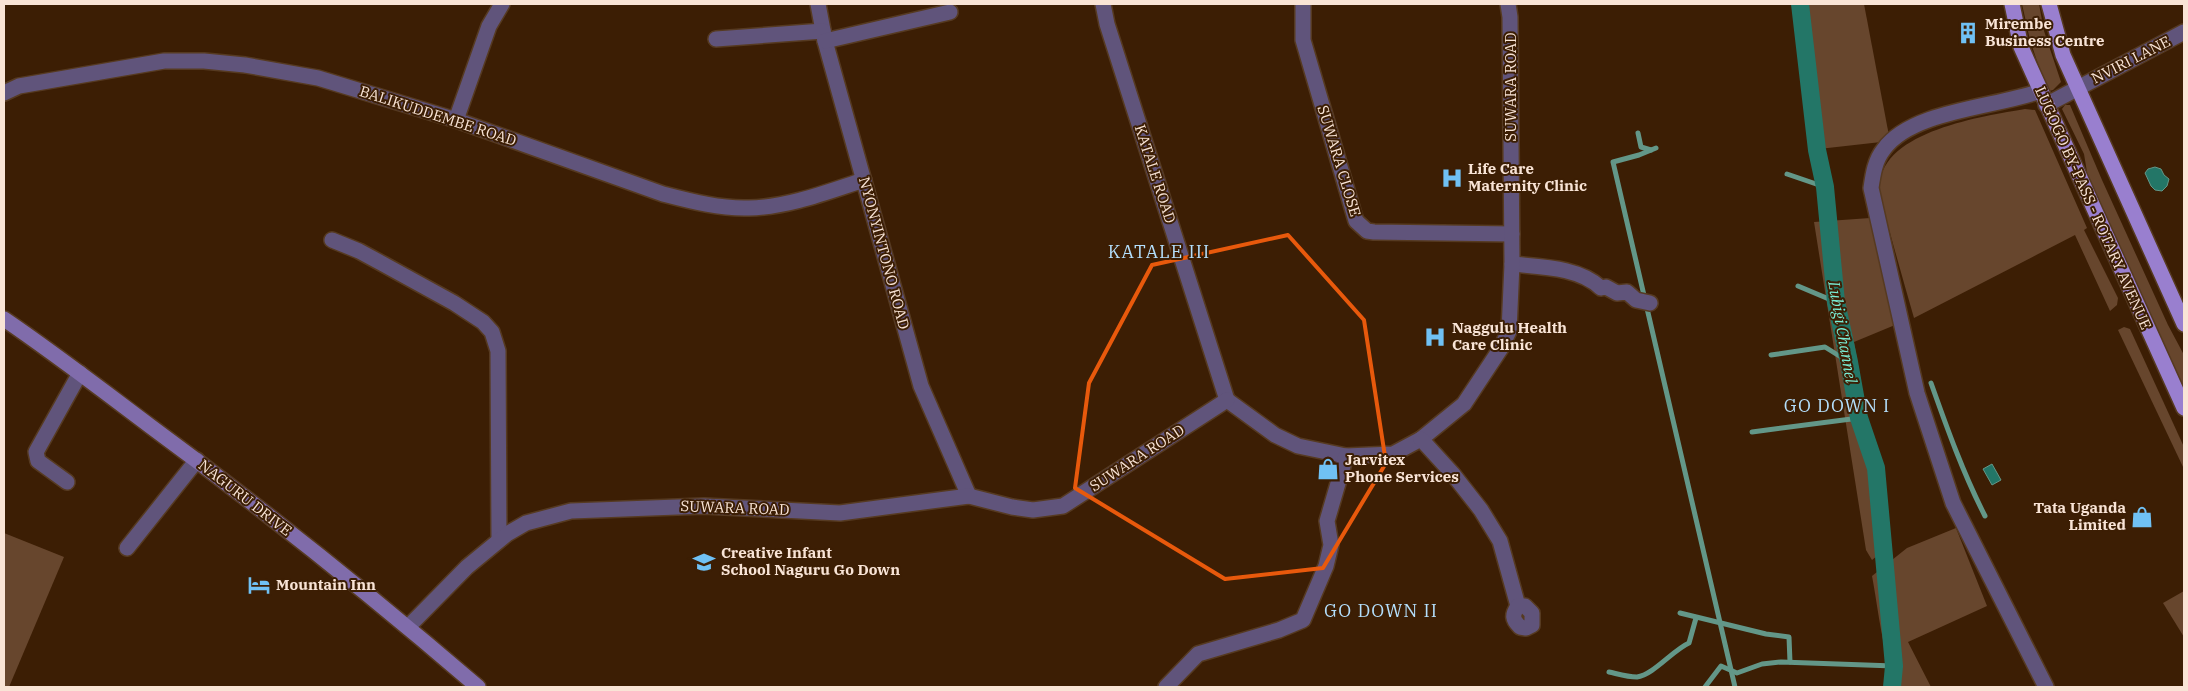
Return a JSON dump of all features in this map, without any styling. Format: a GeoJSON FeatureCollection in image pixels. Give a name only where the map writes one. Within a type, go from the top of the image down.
{"type":"FeatureCollection","features":[{"type":"Feature","properties":{"kind":"main road","name":"LUGOGO BY-PASS - ROTARY AVENUE"},"geometry":{"type":"LineString","coordinates":[[2012,4],[2021,47],[2184,408]]}},
{"type":"Feature","properties":{"kind":"main road"},"geometry":{"type":"LineString","coordinates":[[2049,4],[2063,55],[2184,324]]}},
{"type":"Feature","properties":{"kind":"street"},"geometry":{"type":"LineString","coordinates":[[456,120],[489,26],[502,4]]}},
{"type":"Feature","properties":{"kind":"street","name":"NYONYINTONO ROAD"},"geometry":{"type":"LineString","coordinates":[[818,4],[824,36],[920,386],[969,496]]}},
{"type":"Feature","properties":{"kind":"street","name":"KATALE ROAD"},"geometry":{"type":"LineString","coordinates":[[1103,4],[1107,24],[1227,400]]}},
{"type":"Feature","properties":{"kind":"street","name":"SUWARA CLOSE"},"geometry":{"type":"LineString","coordinates":[[1303,4],[1303,40],[1356,220],[1361,226],[1374,232],[1512,234]]}},
{"type":"Feature","properties":{"kind":"street","name":"SUWARA ROAD"},"geometry":{"type":"LineString","coordinates":[[408,626],[467,567],[499,540],[526,523],[571,511],[704,506],[840,512],[969,496],[1012,507],[1033,510],[1063,506],[1227,400],[1275,435],[1298,446],[1346,456],[1393,454],[1421,439],[1464,404],[1501,348],[1509,331],[1512,234],[1510,17],[1508,4]]}},
{"type":"Feature","properties":{"kind":"street"},"geometry":{"type":"LineString","coordinates":[[716,39],[824,36],[950,12]]}},
{"type":"Feature","properties":{"kind":"street","name":"NVIRI LANE"},"geometry":{"type":"LineString","coordinates":[[2046,687],[1953,503],[1917,393],[1871,188],[1873,173],[1884,148],[1901,132],[1964,109],[2028,96],[2043,98],[2078,87],[2184,32]]}},
{"type":"Feature","properties":{"kind":"street","name":"BALIKUDDEMBE ROAD"},"geometry":{"type":"LineString","coordinates":[[4,93],[19,86],[164,61],[245,64],[318,78],[456,120],[662,194],[718,206],[748,208],[778,205],[809,198],[864,180]]}},
{"type":"Feature","properties":{"kind":"street"},"geometry":{"type":"LineString","coordinates":[[332,240],[359,251],[454,303],[483,322],[492,332],[498,358],[499,540]]}},
{"type":"Feature","properties":{"kind":"street"},"geometry":{"type":"LineString","coordinates":[[1512,264],[1562,269],[1596,283],[1601,288],[1606,287],[1617,293],[1627,292],[1636,300],[1650,303]]}},
{"type":"Feature","properties":{"kind":"street","name":"NAGURU DRIVE"},"geometry":{"type":"LineString","coordinates":[[4,319],[197,460],[408,626],[478,687]]}},
{"type":"Feature","properties":{"kind":"street"},"geometry":{"type":"LineString","coordinates":[[67,482],[38,461],[36,452],[80,373]]}},
{"type":"Feature","properties":{"kind":"street"},"geometry":{"type":"LineString","coordinates":[[1421,439],[1452,473],[1480,510],[1500,541],[1518,606]]}},
{"type":"Feature","properties":{"kind":"street"},"geometry":{"type":"LineString","coordinates":[[1166,687],[1198,654],[1279,630],[1303,620],[1326,566],[1331,545],[1327,521],[1346,456]]}},
{"type":"Feature","properties":{"kind":"street"},"geometry":{"type":"LineString","coordinates":[[127,548],[197,460]]}},
{"type":"Feature","properties":{"kind":"highlighted area"},"geometry":{"type":"Polygon","coordinates":[[[1288,235],[1364,320],[1386,463],[1323,568],[1225,579],[1075,488],[1089,383],[1152,265],[1288,235]]]}},
{"type":"Feature","properties":{"kind":"shaded area"},"geometry":{"type":"Polygon","coordinates":[[[1794,4],[1864,4],[1890,141],[1810,150],[1794,4]]]}},
{"type":"Feature","properties":{"kind":"shaded area"},"geometry":{"type":"Polygon","coordinates":[[[2022,4],[2039,4],[2044,31],[2061,82],[2053,90],[2049,91],[2045,85],[2030,40],[2022,4]]]}},
{"type":"Feature","properties":{"kind":"shaded area"},"geometry":{"type":"Polygon","coordinates":[[[2065,105],[2070,105],[2168,325],[2184,355],[2184,388],[2089,184],[2084,154],[2062,109],[2065,105]]]}},
{"type":"Feature","properties":{"kind":"shaded area"},"geometry":{"type":"Polygon","coordinates":[[[2025,109],[2035,110],[2087,228],[2084,230],[2118,298],[2117,305],[2110,311],[2075,235],[1914,318],[1882,203],[1880,185],[1885,167],[1898,151],[1916,139],[1938,129],[1985,116],[2025,109]]]}},
{"type":"Feature","properties":{"kind":"shaded area"},"geometry":{"type":"Polygon","coordinates":[[[1870,218],[1895,325],[1854,342],[1884,512],[1883,551],[1872,560],[1866,550],[1814,222],[1870,218]]]}},
{"type":"Feature","properties":{"kind":"shaded area"},"geometry":{"type":"Polygon","coordinates":[[[2124,327],[2130,329],[2184,447],[2184,469],[2118,330],[2124,327]]]}},
{"type":"Feature","properties":{"kind":"shaded area"},"geometry":{"type":"Polygon","coordinates":[[[1956,528],[1987,606],[1908,642],[1931,687],[1898,687],[1888,661],[1872,576],[1907,548],[1956,528]]]}},
{"type":"Feature","properties":{"kind":"shaded area"},"geometry":{"type":"Polygon","coordinates":[[[4,533],[64,557],[9,687],[4,687],[4,533]]]}},
{"type":"Feature","properties":{"kind":"shaded area"},"geometry":{"type":"Polygon","coordinates":[[[2184,591],[2184,637],[2163,603],[2184,591]]]}},
{"type":"Feature","properties":{"kind":"water"},"geometry":{"type":"Polygon","coordinates":[[[2155,167],[2161,169],[2169,179],[2167,186],[2162,191],[2155,190],[2151,186],[2145,173],[2148,169],[2155,167]]]}},
{"type":"Feature","properties":{"kind":"water"},"geometry":{"type":"Polygon","coordinates":[[[1992,464],[2001,480],[1992,485],[1983,469],[1992,464]]]}},
{"type":"Feature","properties":{"kind":"waterway","name":"Lubigi Channel"},"geometry":{"type":"LineString","coordinates":[[1800,4],[1817,150],[1825,187],[1836,302],[1859,418],[1876,468],[1894,666],[1892,687]]}},
{"type":"Feature","properties":{"kind":"waterway"},"geometry":{"type":"LineString","coordinates":[[1638,133],[1641,147],[1651,150]]}},
{"type":"Feature","properties":{"kind":"waterway"},"geometry":{"type":"LineString","coordinates":[[1656,148],[1613,162],[1735,687]]}},
{"type":"Feature","properties":{"kind":"waterway"},"geometry":{"type":"LineString","coordinates":[[1787,174],[1825,187]]}},
{"type":"Feature","properties":{"kind":"waterway"},"geometry":{"type":"LineString","coordinates":[[1798,286],[1836,302]]}},
{"type":"Feature","properties":{"kind":"waterway"},"geometry":{"type":"LineString","coordinates":[[1771,355],[1825,347],[1849,362]]}},
{"type":"Feature","properties":{"kind":"waterway"},"geometry":{"type":"LineString","coordinates":[[1931,383],[1962,467],[1985,516]]}},
{"type":"Feature","properties":{"kind":"waterway"},"geometry":{"type":"LineString","coordinates":[[1752,432],[1859,418]]}},
{"type":"Feature","properties":{"kind":"waterway"},"geometry":{"type":"LineString","coordinates":[[1680,613],[1766,634],[1789,637],[1790,662]]}},
{"type":"Feature","properties":{"kind":"waterway"},"geometry":{"type":"LineString","coordinates":[[1609,672],[1637,677],[1650,672],[1689,643],[1696,618]]}},
{"type":"Feature","properties":{"kind":"waterway"},"geometry":{"type":"LineString","coordinates":[[1705,687],[1721,666],[1737,673],[1762,664],[1781,662],[1894,666]]}},
{"type":"Feature","properties":{"kind":"place","name":"Mirembe Business Centre"},"geometry":{"type":"Point","coordinates":[1968,33]}},
{"type":"Feature","properties":{"kind":"place","name":"Life Care Maternity Clinic"},"geometry":{"type":"Point","coordinates":[1452,178]}},
{"type":"Feature","properties":{"kind":"place","name":"Naggulu Health Care Clinic"},"geometry":{"type":"Point","coordinates":[1435,337]}},
{"type":"Feature","properties":{"kind":"place","name":"Jarvitex Phone Services"},"geometry":{"type":"Point","coordinates":[1328,469]}},
{"type":"Feature","properties":{"kind":"place","name":"Tata Uganda Limited"},"geometry":{"type":"Point","coordinates":[2142,517]}},
{"type":"Feature","properties":{"kind":"place","name":"Creative Infant School Naguru Go Down"},"geometry":{"type":"Point","coordinates":[704,562]}},
{"type":"Feature","properties":{"kind":"place","name":"Mountain Inn"},"geometry":{"type":"Point","coordinates":[259,585]}},
{"type":"Feature","properties":{"kind":"district","name":"KATALE III"},"geometry":{"type":"Point","coordinates":[1159,252]}},
{"type":"Feature","properties":{"kind":"district","name":"GO DOWN I"},"geometry":{"type":"Point","coordinates":[1837,406]}},
{"type":"Feature","properties":{"kind":"district","name":"GO DOWN II"},"geometry":{"type":"Point","coordinates":[1381,611]}}]}
